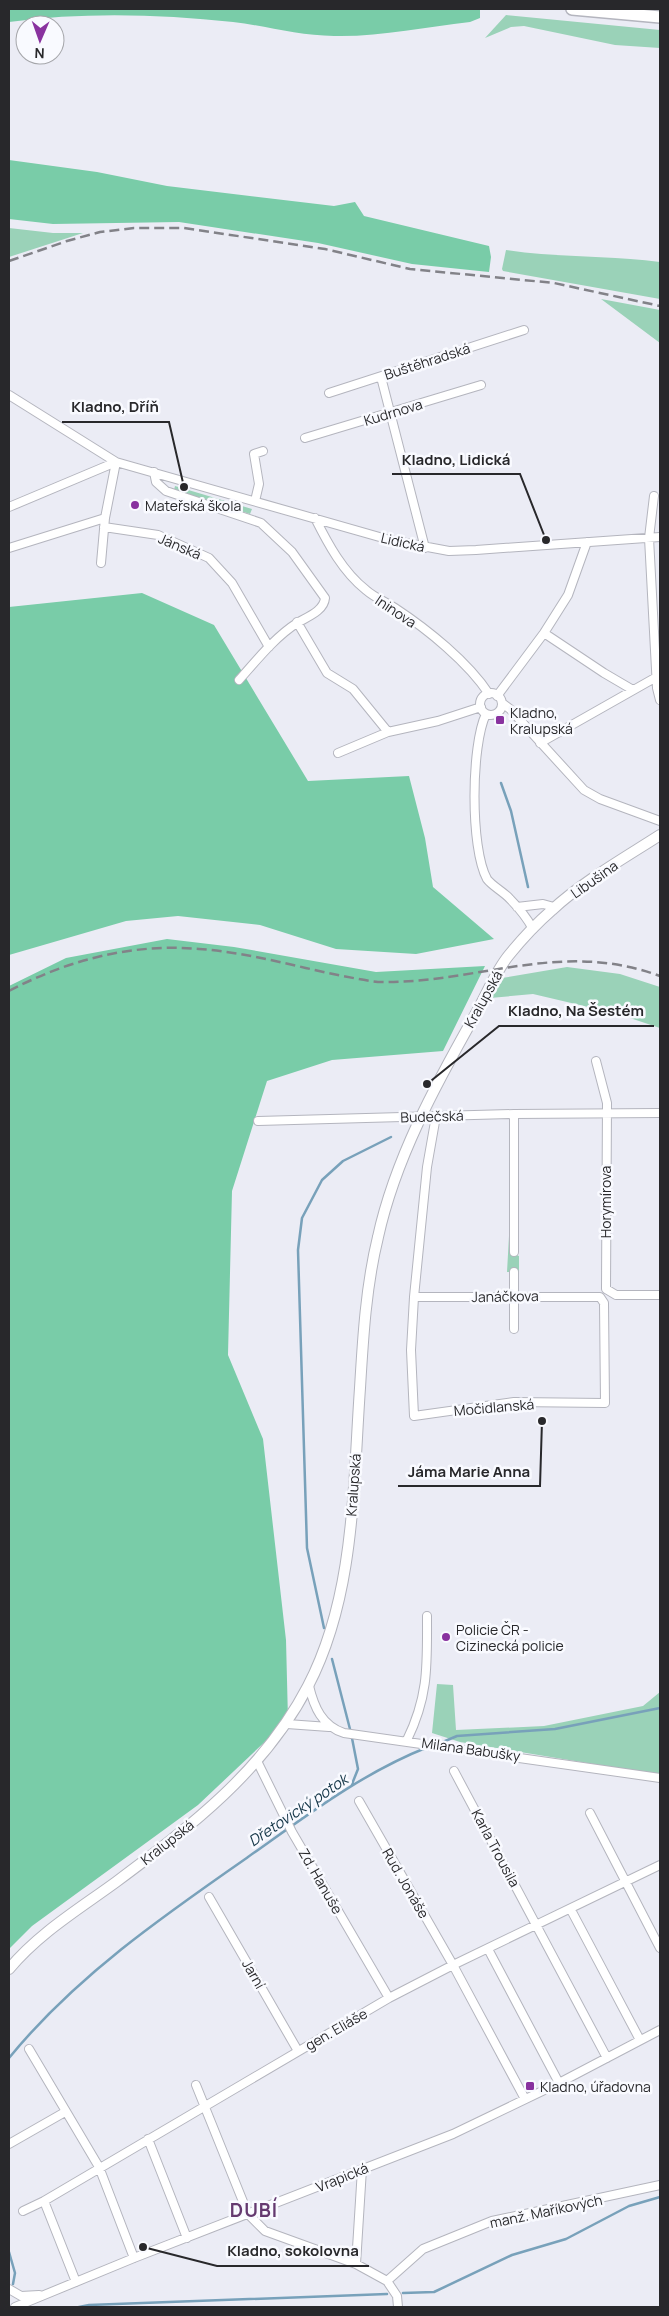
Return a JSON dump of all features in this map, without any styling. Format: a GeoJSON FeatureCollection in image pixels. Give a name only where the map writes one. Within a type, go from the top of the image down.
{"type":"FeatureCollection","features":[{"type":"Feature","properties":{"kind":"main road"},"geometry":{"type":"LineString","coordinates":[[572,9],[660,17]]}},
{"type":"Feature","properties":{"kind":"main road","name":"Libušina"},"geometry":{"type":"LineString","coordinates":[[533,929],[554,908],[660,835]]}},
{"type":"Feature","properties":{"kind":"main road","name":"Kralupská"},"geometry":{"type":"LineString","coordinates":[[9,1969],[42,1935],[116,1882],[191,1824],[235,1786],[287,1724],[309,1686],[330,1632],[350,1533],[366,1308],[378,1237],[390,1194],[449,1061],[507,957],[533,929]]}},
{"type":"Feature","properties":{"kind":"street","name":"Buštěhradská"},"geometry":{"type":"LineString","coordinates":[[329,393],[524,330]]}},
{"type":"Feature","properties":{"kind":"street"},"geometry":{"type":"LineString","coordinates":[[381,377],[424,548]]}},
{"type":"Feature","properties":{"kind":"street","name":"Kudrnova"},"geometry":{"type":"LineString","coordinates":[[305,438],[481,385]]}},
{"type":"Feature","properties":{"kind":"street","name":"Lidická"},"geometry":{"type":"LineString","coordinates":[[9,394],[116,462],[424,548],[476,550],[660,537]]}},
{"type":"Feature","properties":{"kind":"street"},"geometry":{"type":"LineString","coordinates":[[255,501],[259,484],[254,454],[263,451]]}},
{"type":"Feature","properties":{"kind":"street"},"geometry":{"type":"LineString","coordinates":[[9,507],[116,462]]}},
{"type":"Feature","properties":{"kind":"street"},"geometry":{"type":"LineString","coordinates":[[100,563],[104,527],[116,462]]}},
{"type":"Feature","properties":{"kind":"street"},"geometry":{"type":"LineString","coordinates":[[154,472],[156,482],[166,491],[251,518],[261,523],[287,546],[325,598],[323,605],[308,617],[297,622],[269,647],[239,680]]}},
{"type":"Feature","properties":{"kind":"street"},"geometry":{"type":"LineString","coordinates":[[654,496],[649,538],[660,700]]}},
{"type":"Feature","properties":{"kind":"street"},"geometry":{"type":"LineString","coordinates":[[9,548],[106,518]]}},
{"type":"Feature","properties":{"kind":"street","name":"Ininova"},"geometry":{"type":"LineString","coordinates":[[315,518],[340,562],[366,590],[396,608],[433,637],[480,681],[489,694]]}},
{"type":"Feature","properties":{"kind":"street","name":"Jánská"},"geometry":{"type":"LineString","coordinates":[[104,527],[158,535],[209,558],[232,583],[269,647]]}},
{"type":"Feature","properties":{"kind":"street"},"geometry":{"type":"LineString","coordinates":[[486,714],[498,713],[500,699],[568,595],[587,542]]}},
{"type":"Feature","properties":{"kind":"street"},"geometry":{"type":"LineString","coordinates":[[297,622],[327,673],[353,689],[368,705],[388,732]]}},
{"type":"Feature","properties":{"kind":"street"},"geometry":{"type":"LineString","coordinates":[[544,633],[633,690]]}},
{"type":"Feature","properties":{"kind":"street"},"geometry":{"type":"LineString","coordinates":[[540,743],[659,675]]}},
{"type":"Feature","properties":{"kind":"street"},"geometry":{"type":"LineString","coordinates":[[481,708],[483,698],[489,694],[500,699],[584,790],[600,799],[660,821]]}},
{"type":"Feature","properties":{"kind":"street"},"geometry":{"type":"LineString","coordinates":[[338,753],[388,732],[438,721],[481,708]]}},
{"type":"Feature","properties":{"kind":"street"},"geometry":{"type":"LineString","coordinates":[[481,708],[486,714]]}},
{"type":"Feature","properties":{"kind":"street"},"geometry":{"type":"LineString","coordinates":[[486,714],[480,726],[474,787],[476,838],[488,879],[517,907],[533,929]]}},
{"type":"Feature","properties":{"kind":"street"},"geometry":{"type":"LineString","coordinates":[[517,907],[543,904],[554,908]]}},
{"type":"Feature","properties":{"kind":"street"},"geometry":{"type":"LineString","coordinates":[[596,1061],[607,1103],[605,1113]]}},
{"type":"Feature","properties":{"kind":"street","name":"Horymírova"},"geometry":{"type":"LineString","coordinates":[[605,1113],[605,1285],[607,1291],[616,1295],[660,1295]]}},
{"type":"Feature","properties":{"kind":"street","name":"Budečská"},"geometry":{"type":"LineString","coordinates":[[258,1121],[514,1114],[660,1113]]}},
{"type":"Feature","properties":{"kind":"street"},"geometry":{"type":"LineString","coordinates":[[514,1114],[514,1252]]}},
{"type":"Feature","properties":{"kind":"street"},"geometry":{"type":"LineString","coordinates":[[414,1297],[427,1167],[436,1116]]}},
{"type":"Feature","properties":{"kind":"street"},"geometry":{"type":"LineString","coordinates":[[514,1272],[514,1329]]}},
{"type":"Feature","properties":{"kind":"street","name":"Janáčkova"},"geometry":{"type":"LineString","coordinates":[[414,1297],[596,1295],[604,1303],[605,1403]]}},
{"type":"Feature","properties":{"kind":"street","name":"Močidlanská"},"geometry":{"type":"LineString","coordinates":[[414,1297],[411,1350],[414,1416],[514,1402],[605,1403]]}},
{"type":"Feature","properties":{"kind":"street"},"geometry":{"type":"LineString","coordinates":[[407,1740],[418,1718],[427,1680],[427,1616]]}},
{"type":"Feature","properties":{"kind":"street"},"geometry":{"type":"LineString","coordinates":[[309,1686],[319,1714],[329,1727]]}},
{"type":"Feature","properties":{"kind":"street","name":"Milana Babušky"},"geometry":{"type":"LineString","coordinates":[[287,1724],[329,1727],[344,1733],[444,1745],[660,1778]]}},
{"type":"Feature","properties":{"kind":"street","name":"Zd. Hanuše"},"geometry":{"type":"LineString","coordinates":[[257,1762],[286,1822],[390,1998]]}},
{"type":"Feature","properties":{"kind":"street","name":"Karla Trousila"},"geometry":{"type":"LineString","coordinates":[[454,1771],[538,1925],[607,2058]]}},
{"type":"Feature","properties":{"kind":"street","name":"Rud. Jonáše"},"geometry":{"type":"LineString","coordinates":[[359,1802],[453,1964],[525,2099]]}},
{"type":"Feature","properties":{"kind":"street"},"geometry":{"type":"LineString","coordinates":[[590,1813],[660,1948]]}},
{"type":"Feature","properties":{"kind":"street","name":"gen. Eliáše"},"geometry":{"type":"LineString","coordinates":[[22,2211],[44,2201],[390,1998],[453,1964],[571,1910],[660,1865]]}},
{"type":"Feature","properties":{"kind":"street","name":"Jarní"},"geometry":{"type":"LineString","coordinates":[[209,1897],[298,2051]]}},
{"type":"Feature","properties":{"kind":"street"},"geometry":{"type":"LineString","coordinates":[[571,1910],[640,2040]]}},
{"type":"Feature","properties":{"kind":"street"},"geometry":{"type":"LineString","coordinates":[[488,1949],[559,2083]]}},
{"type":"Feature","properties":{"kind":"street","name":"Vrapická"},"geometry":{"type":"LineString","coordinates":[[16,2307],[134,2258],[453,2134],[559,2083],[660,2030]]}},
{"type":"Feature","properties":{"kind":"street"},"geometry":{"type":"LineString","coordinates":[[29,2049],[65,2112],[100,2167],[134,2258]]}},
{"type":"Feature","properties":{"kind":"street"},"geometry":{"type":"LineString","coordinates":[[196,2085],[248,2214],[265,2231],[356,2264],[387,2281],[397,2296],[398,2307]]}},
{"type":"Feature","properties":{"kind":"street"},"geometry":{"type":"LineString","coordinates":[[9,2144],[65,2112]]}},
{"type":"Feature","properties":{"kind":"street"},"geometry":{"type":"LineString","coordinates":[[148,2139],[187,2238]]}},
{"type":"Feature","properties":{"kind":"street"},"geometry":{"type":"LineString","coordinates":[[356,2264],[362,2169]]}},
{"type":"Feature","properties":{"kind":"street","name":"manž. Maříkových"},"geometry":{"type":"LineString","coordinates":[[387,2281],[423,2250],[492,2221],[660,2185]]}},
{"type":"Feature","properties":{"kind":"street"},"geometry":{"type":"LineString","coordinates":[[44,2201],[76,2282]]}},
{"type":"Feature","properties":{"kind":"street"},"geometry":{"type":"LineString","coordinates":[[9,2289],[21,2296],[44,2295]]}},
{"type":"Feature","properties":{"kind":"green space"},"geometry":{"type":"Polygon","coordinates":[[[9,9],[480,9],[480,18],[470,22],[351,36],[321,36],[233,22],[177,17],[15,15],[15,21],[9,22],[9,9]]]}},
{"type":"Feature","properties":{"kind":"green space"},"geometry":{"type":"Polygon","coordinates":[[[506,15],[660,30],[660,48],[615,45],[524,26],[511,27],[485,38],[506,15]]]}},
{"type":"Feature","properties":{"kind":"green space"},"geometry":{"type":"Polygon","coordinates":[[[9,160],[97,172],[167,186],[334,206],[355,202],[364,216],[489,246],[491,257],[489,272],[412,264],[318,243],[179,222],[53,224],[9,219],[9,160]]]}},
{"type":"Feature","properties":{"kind":"green space"},"geometry":{"type":"Polygon","coordinates":[[[9,228],[53,233],[83,233],[9,257],[9,228]]]}},
{"type":"Feature","properties":{"kind":"green space"},"geometry":{"type":"Polygon","coordinates":[[[506,250],[525,253],[660,262],[660,299],[503,271],[506,250]]]}},
{"type":"Feature","properties":{"kind":"green space"},"geometry":{"type":"Polygon","coordinates":[[[601,299],[660,310],[660,343],[601,299]]]}},
{"type":"Feature","properties":{"kind":"green space"},"geometry":{"type":"Polygon","coordinates":[[[175,486],[252,509],[250,514],[174,490],[175,486]]]}},
{"type":"Feature","properties":{"kind":"green space"},"geometry":{"type":"Polygon","coordinates":[[[142,593],[214,625],[308,781],[409,776],[425,838],[433,887],[494,939],[416,954],[336,949],[260,925],[178,916],[126,921],[9,955],[9,607],[142,593]]]}},
{"type":"Feature","properties":{"kind":"green space"},"geometry":{"type":"Polygon","coordinates":[[[167,939],[234,947],[376,972],[485,966],[443,1051],[332,1060],[267,1081],[232,1191],[228,1355],[263,1439],[286,1640],[288,1720],[198,1805],[32,1926],[9,1949],[9,986],[66,958],[167,939]]]}},
{"type":"Feature","properties":{"kind":"green space"},"geometry":{"type":"Polygon","coordinates":[[[567,967],[620,974],[660,987],[660,1028],[618,1014],[533,994],[490,998],[502,978],[567,967]]]}},
{"type":"Feature","properties":{"kind":"green space"},"geometry":{"type":"Polygon","coordinates":[[[512,1235],[512,1253],[519,1256],[519,1272],[507,1272],[509,1236],[512,1235]]]}},
{"type":"Feature","properties":{"kind":"green space"},"geometry":{"type":"Polygon","coordinates":[[[437,1684],[453,1685],[456,1730],[544,1726],[643,1706],[660,1692],[660,1775],[460,1742],[432,1733],[437,1684]]]}},
{"type":"Feature","properties":{"kind":"waterway"},"geometry":{"type":"LineString","coordinates":[[501,783],[511,811],[528,887]]}},
{"type":"Feature","properties":{"kind":"waterway"},"geometry":{"type":"LineString","coordinates":[[324,1628],[307,1548],[298,1250],[302,1218],[322,1180],[343,1161],[391,1137]]}},
{"type":"Feature","properties":{"kind":"waterway"},"geometry":{"type":"LineString","coordinates":[[332,1659],[358,1769],[352,1784]]}},
{"type":"Feature","properties":{"kind":"waterway","name":"Dřetovický potok"},"geometry":{"type":"LineString","coordinates":[[438,1744],[457,1736],[555,1729],[660,1708]]}},
{"type":"Feature","properties":{"kind":"waterway","name":"Dřetovický potok"},"geometry":{"type":"LineString","coordinates":[[9,2058],[62,2001],[91,1974],[152,1925],[335,1796],[380,1769],[428,1747]]}},
{"type":"Feature","properties":{"kind":"waterway"},"geometry":{"type":"LineString","coordinates":[[403,2293],[434,2292],[512,2255],[566,2239],[629,2206],[660,2197]]}},
{"type":"Feature","properties":{"kind":"waterway","name":"Dřetovický potok"},"geometry":{"type":"LineString","coordinates":[[9,2252],[15,2273],[13,2284]]}},
{"type":"Feature","properties":{"kind":"waterway"},"geometry":{"type":"LineString","coordinates":[[79,2307],[89,2305],[387,2294]]}},
{"type":"Feature","properties":{"kind":"railway"},"geometry":{"type":"LineString","coordinates":[[9,261],[100,232],[134,228],[184,228],[325,249],[410,269],[554,283],[660,306]]}},
{"type":"Feature","properties":{"kind":"railway"},"geometry":{"type":"LineString","coordinates":[[9,991],[54,971],[101,956],[125,951],[174,948],[221,951],[378,982],[415,981],[553,962],[588,962],[623,966],[660,976]]}},
{"type":"Feature","properties":{"kind":"place","name":"Kladno, Dříň"},"geometry":{"type":"Point","coordinates":[184,487]}},
{"type":"Feature","properties":{"kind":"place","name":"Mateřská škola"},"geometry":{"type":"Point","coordinates":[135,505]}},
{"type":"Feature","properties":{"kind":"place","name":"Kladno, Lidická"},"geometry":{"type":"Point","coordinates":[546,540]}},
{"type":"Feature","properties":{"kind":"place","name":"Kladno, Kralupská"},"geometry":{"type":"Point","coordinates":[500,720]}},
{"type":"Feature","properties":{"kind":"place","name":"Kladno, Na Šestém"},"geometry":{"type":"Point","coordinates":[427,1084]}},
{"type":"Feature","properties":{"kind":"place","name":"Jáma Marie Anna"},"geometry":{"type":"Point","coordinates":[542,1421]}},
{"type":"Feature","properties":{"kind":"place","name":"Policie ČR - Cizinecká policie"},"geometry":{"type":"Point","coordinates":[446,1637]}},
{"type":"Feature","properties":{"kind":"place","name":"Kladno, úřadovna"},"geometry":{"type":"Point","coordinates":[530,2086]}},
{"type":"Feature","properties":{"kind":"place","name":"Kladno, sokolovna"},"geometry":{"type":"Point","coordinates":[143,2247]}},
{"type":"Feature","properties":{"kind":"district","name":"DUBÍ"},"geometry":{"type":"Point","coordinates":[254,2210]}}]}
